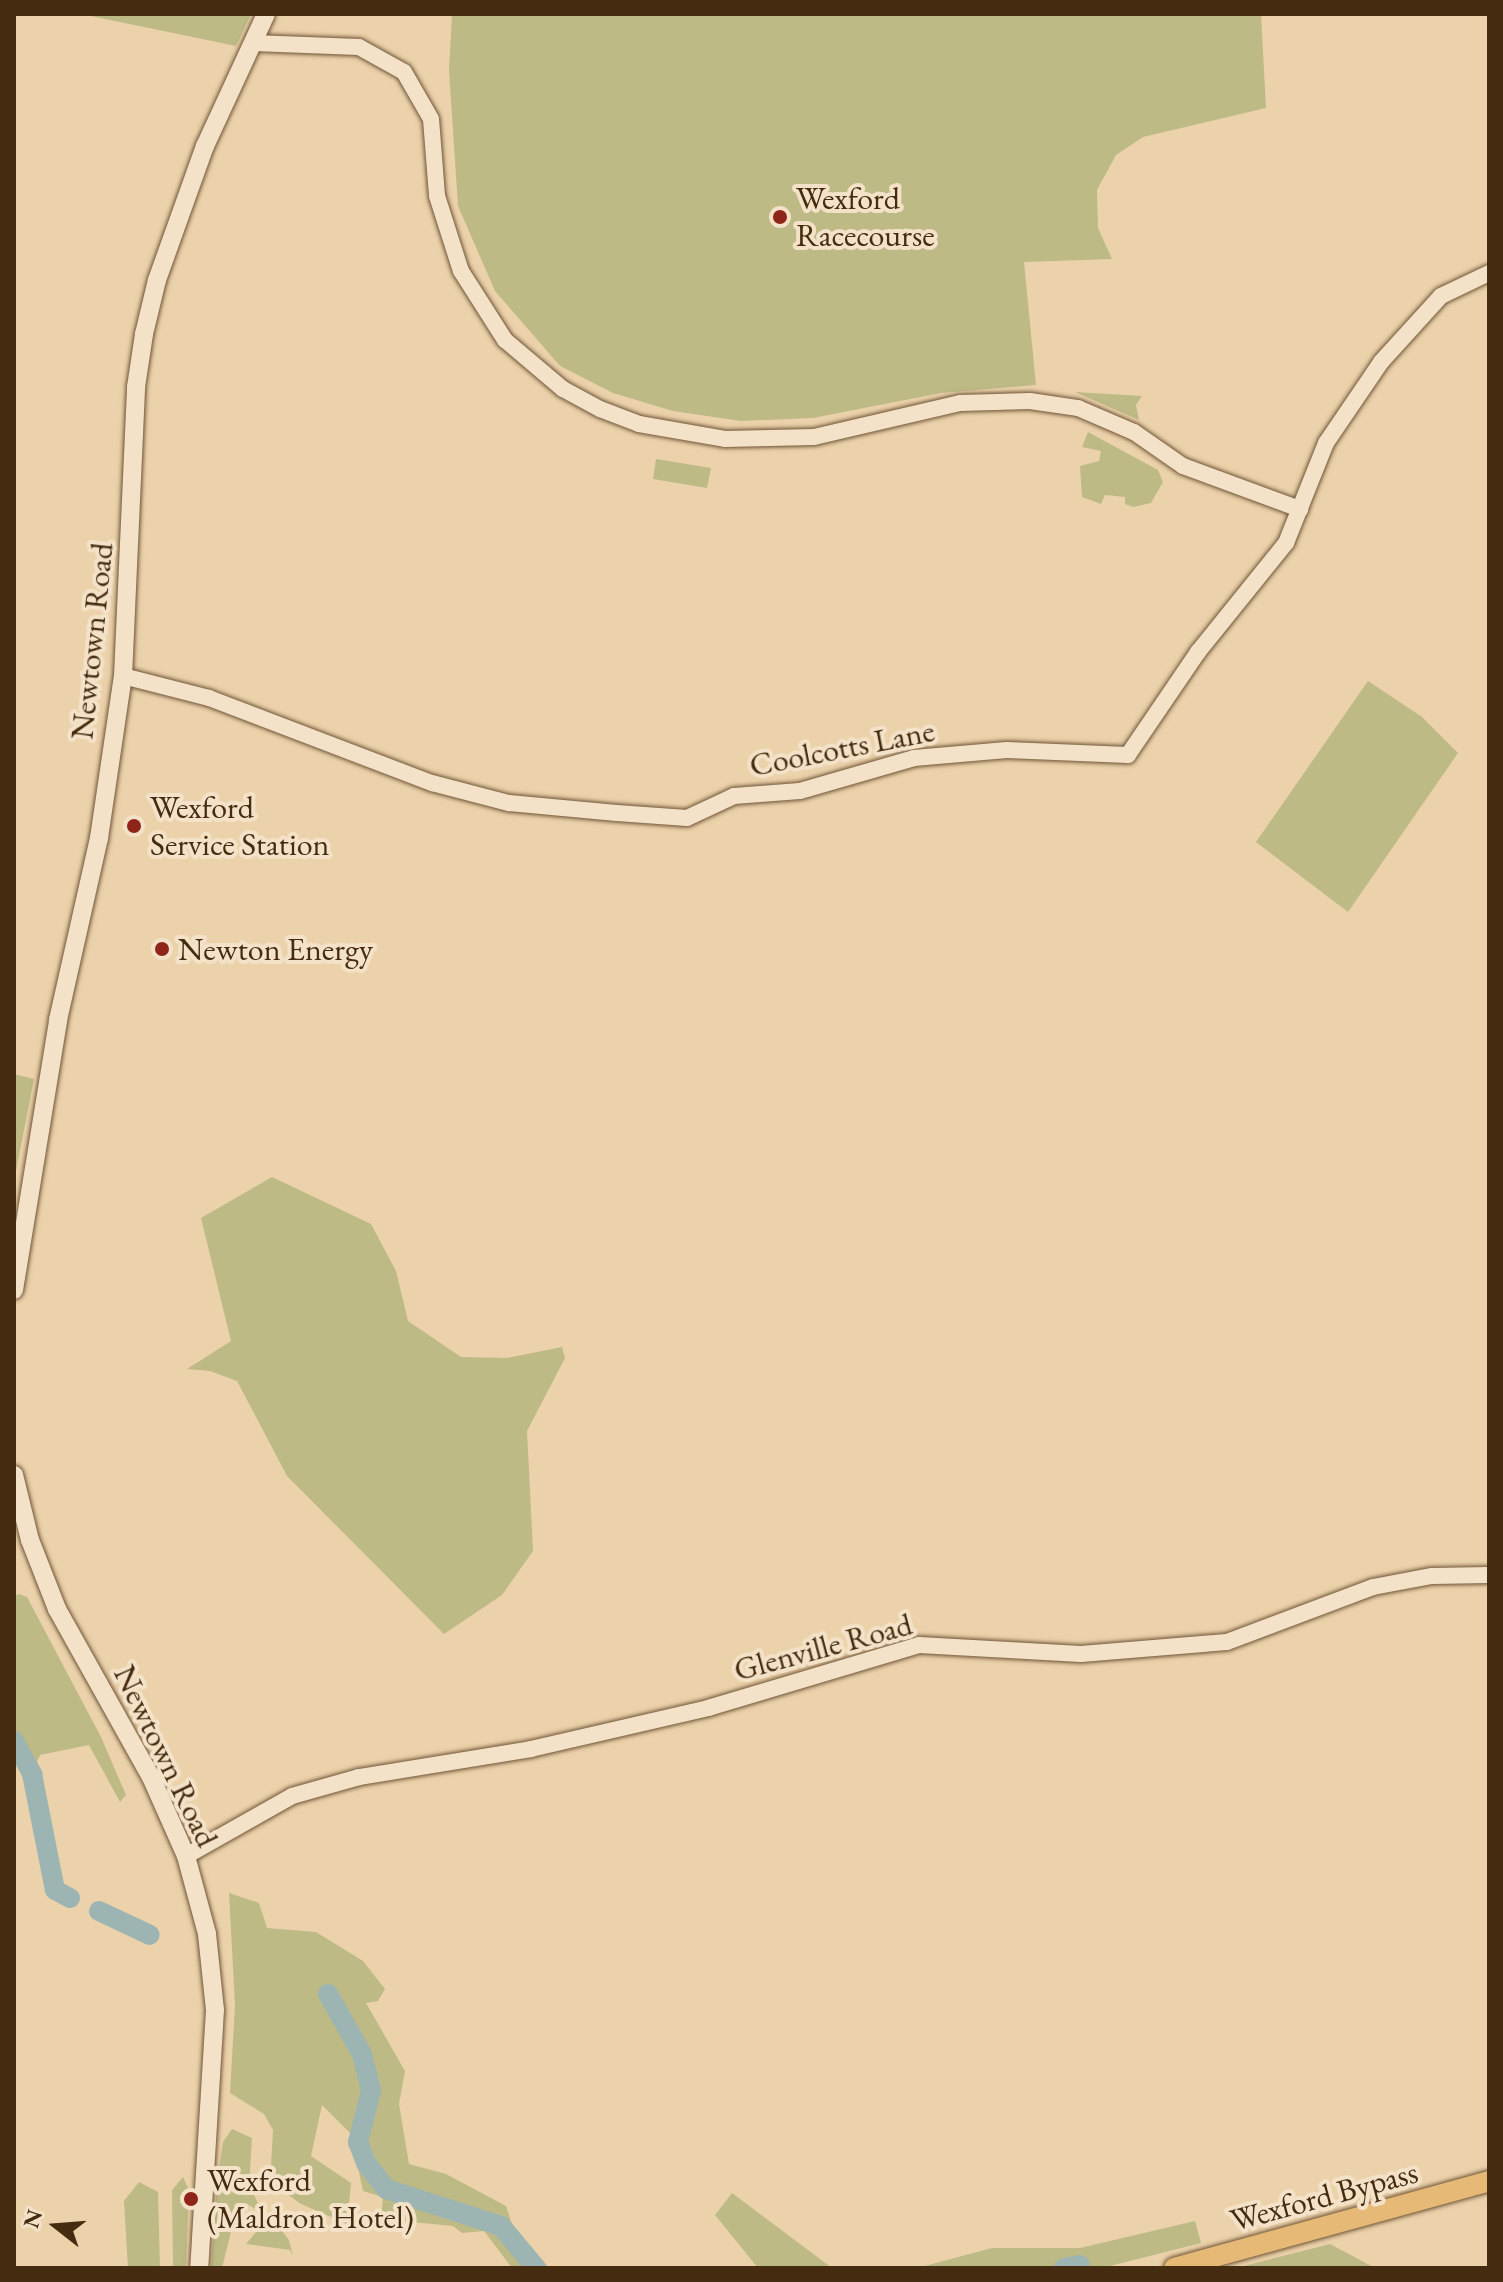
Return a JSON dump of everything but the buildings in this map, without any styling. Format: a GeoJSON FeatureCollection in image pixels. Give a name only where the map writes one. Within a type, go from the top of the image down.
{"type":"FeatureCollection","features":[{"type":"Feature","properties":{"kind":"highway","name":"Wexford Bypass"},"geometry":{"type":"LineString","coordinates":[[1174,2268],[1489,2181]]}},
{"type":"Feature","properties":{"kind":"main road","name":"Newtown Road"},"geometry":{"type":"LineString","coordinates":[[14,1290],[58,1020],[99,838],[123,676],[136,387],[144,334],[157,280],[205,146],[266,14]]}},
{"type":"Feature","properties":{"kind":"main road","name":"Newtown Road"},"geometry":{"type":"LineString","coordinates":[[14,1475],[30,1540],[57,1609],[151,1777],[186,1856],[207,1934],[215,2010],[199,2268]]}},
{"type":"Feature","properties":{"kind":"street"},"geometry":{"type":"LineString","coordinates":[[253,43],[359,47],[404,72],[431,119],[437,196],[461,271],[474,294],[505,340],[532,365],[600,409],[639,424],[725,439],[814,437],[960,403],[1030,401],[1078,408],[1134,432],[1183,466],[1300,509]]}},
{"type":"Feature","properties":{"kind":"street","name":"Coolcotts Lane"},"geometry":{"type":"LineString","coordinates":[[123,676],[209,698],[432,783],[509,803],[617,813],[687,818],[734,796],[800,791],[914,758],[1007,750],[1128,755],[1198,652],[1286,543],[1326,443],[1381,362],[1441,296],[1489,273]]}},
{"type":"Feature","properties":{"kind":"street","name":"Glenville Road"},"geometry":{"type":"LineString","coordinates":[[186,1856],[292,1796],[359,1777],[531,1749],[708,1708],[919,1645],[1081,1654],[1221,1643],[1373,1587],[1432,1576],[1489,1575]]}},
{"type":"Feature","properties":{"kind":"shaded area"},"geometry":{"type":"Polygon","coordinates":[[[81,14],[251,14],[236,46],[81,14]]]}},
{"type":"Feature","properties":{"kind":"shaded area","name":"Wexford Racecourse"},"geometry":{"type":"Polygon","coordinates":[[[452,14],[1261,14],[1266,108],[1143,137],[1116,155],[1097,190],[1098,228],[1112,259],[1024,262],[1036,385],[941,393],[813,418],[741,421],[673,411],[613,393],[560,366],[495,291],[458,206],[449,70],[452,14]]]}},
{"type":"Feature","properties":{"kind":"shaded area"},"geometry":{"type":"Polygon","coordinates":[[[1075,392],[1142,396],[1136,405],[1139,420],[1075,392]]]}},
{"type":"Feature","properties":{"kind":"shaded area"},"geometry":{"type":"Polygon","coordinates":[[[1088,432],[1158,470],[1163,482],[1151,503],[1133,507],[1125,504],[1125,497],[1105,495],[1101,504],[1082,497],[1080,466],[1099,461],[1101,451],[1082,447],[1088,432]]]}},
{"type":"Feature","properties":{"kind":"shaded area"},"geometry":{"type":"Polygon","coordinates":[[[656,459],[711,468],[707,488],[653,479],[656,459]]]}},
{"type":"Feature","properties":{"kind":"shaded area"},"geometry":{"type":"Polygon","coordinates":[[[1368,681],[1422,717],[1458,753],[1348,912],[1256,842],[1368,681]]]}},
{"type":"Feature","properties":{"kind":"shaded area"},"geometry":{"type":"Polygon","coordinates":[[[14,1074],[34,1079],[14,1181],[14,1074]]]}},
{"type":"Feature","properties":{"kind":"shaded area"},"geometry":{"type":"Polygon","coordinates":[[[272,1177],[371,1224],[396,1271],[408,1321],[461,1357],[507,1358],[562,1347],[565,1358],[527,1431],[533,1551],[502,1595],[444,1634],[287,1476],[237,1381],[210,1371],[187,1369],[231,1341],[201,1218],[272,1177]]]}},
{"type":"Feature","properties":{"kind":"shaded area"},"geometry":{"type":"Polygon","coordinates":[[[14,1596],[27,1597],[101,1737],[126,1795],[120,1802],[89,1745],[40,1755],[32,1774],[14,1740],[14,1596]]]}},
{"type":"Feature","properties":{"kind":"shaded area"},"geometry":{"type":"Polygon","coordinates":[[[229,1893],[259,1903],[267,1928],[316,1932],[363,1961],[385,1989],[378,2001],[366,2003],[405,2071],[399,2104],[409,2164],[446,2174],[506,2206],[513,2227],[549,2268],[512,2268],[484,2231],[462,2233],[453,2226],[381,2219],[383,2197],[363,2191],[351,2134],[322,2105],[311,2156],[351,2183],[347,2224],[301,2204],[270,2182],[273,2130],[264,2114],[230,2093],[235,2005],[229,1893]]]}},
{"type":"Feature","properties":{"kind":"shaded area"},"geometry":{"type":"Polygon","coordinates":[[[232,2129],[252,2138],[249,2186],[258,2203],[255,2209],[247,2204],[236,2212],[222,2268],[211,2268],[223,2142],[232,2129]]]}},
{"type":"Feature","properties":{"kind":"shaded area"},"geometry":{"type":"Polygon","coordinates":[[[183,2177],[189,2190],[186,2268],[173,2268],[172,2190],[183,2177]]]}},
{"type":"Feature","properties":{"kind":"shaded area"},"geometry":{"type":"Polygon","coordinates":[[[139,2182],[158,2192],[160,2268],[128,2268],[124,2201],[139,2182]]]}},
{"type":"Feature","properties":{"kind":"shaded area"},"geometry":{"type":"Polygon","coordinates":[[[732,2193],[832,2268],[758,2268],[715,2215],[732,2193]]]}},
{"type":"Feature","properties":{"kind":"shaded area"},"geometry":{"type":"Polygon","coordinates":[[[270,2215],[289,2240],[293,2256],[290,2250],[246,2244],[270,2215]]]}},
{"type":"Feature","properties":{"kind":"shaded area"},"geometry":{"type":"Polygon","coordinates":[[[1195,2221],[1201,2243],[1102,2268],[917,2268],[992,2248],[1080,2248],[1195,2221]]]}},
{"type":"Feature","properties":{"kind":"shaded area"},"geometry":{"type":"Polygon","coordinates":[[[1330,2244],[1375,2268],[1236,2268],[1330,2244]]]}},
{"type":"Feature","properties":{"kind":"waterway"},"geometry":{"type":"LineString","coordinates":[[14,1741],[32,1774],[55,1890],[70,1898]]}},
{"type":"Feature","properties":{"kind":"waterway"},"geometry":{"type":"LineString","coordinates":[[99,1911],[150,1935]]}},
{"type":"Feature","properties":{"kind":"waterway"},"geometry":{"type":"LineString","coordinates":[[328,1994],[362,2054],[371,2091],[358,2142],[366,2163],[386,2189],[501,2226],[536,2268]]}},
{"type":"Feature","properties":{"kind":"waterway"},"geometry":{"type":"LineString","coordinates":[[1064,2268],[1080,2265]]}},
{"type":"Feature","properties":{"kind":"place","name":"Wexford Racecourse"},"geometry":{"type":"Point","coordinates":[780,217]}},
{"type":"Feature","properties":{"kind":"place","name":"Wexford Service Station"},"geometry":{"type":"Point","coordinates":[134,826]}},
{"type":"Feature","properties":{"kind":"place","name":"Newton Energy"},"geometry":{"type":"Point","coordinates":[162,949]}},
{"type":"Feature","properties":{"kind":"place","name":"Wexford (Maldron Hotel)"},"geometry":{"type":"Point","coordinates":[191,2199]}}]}
